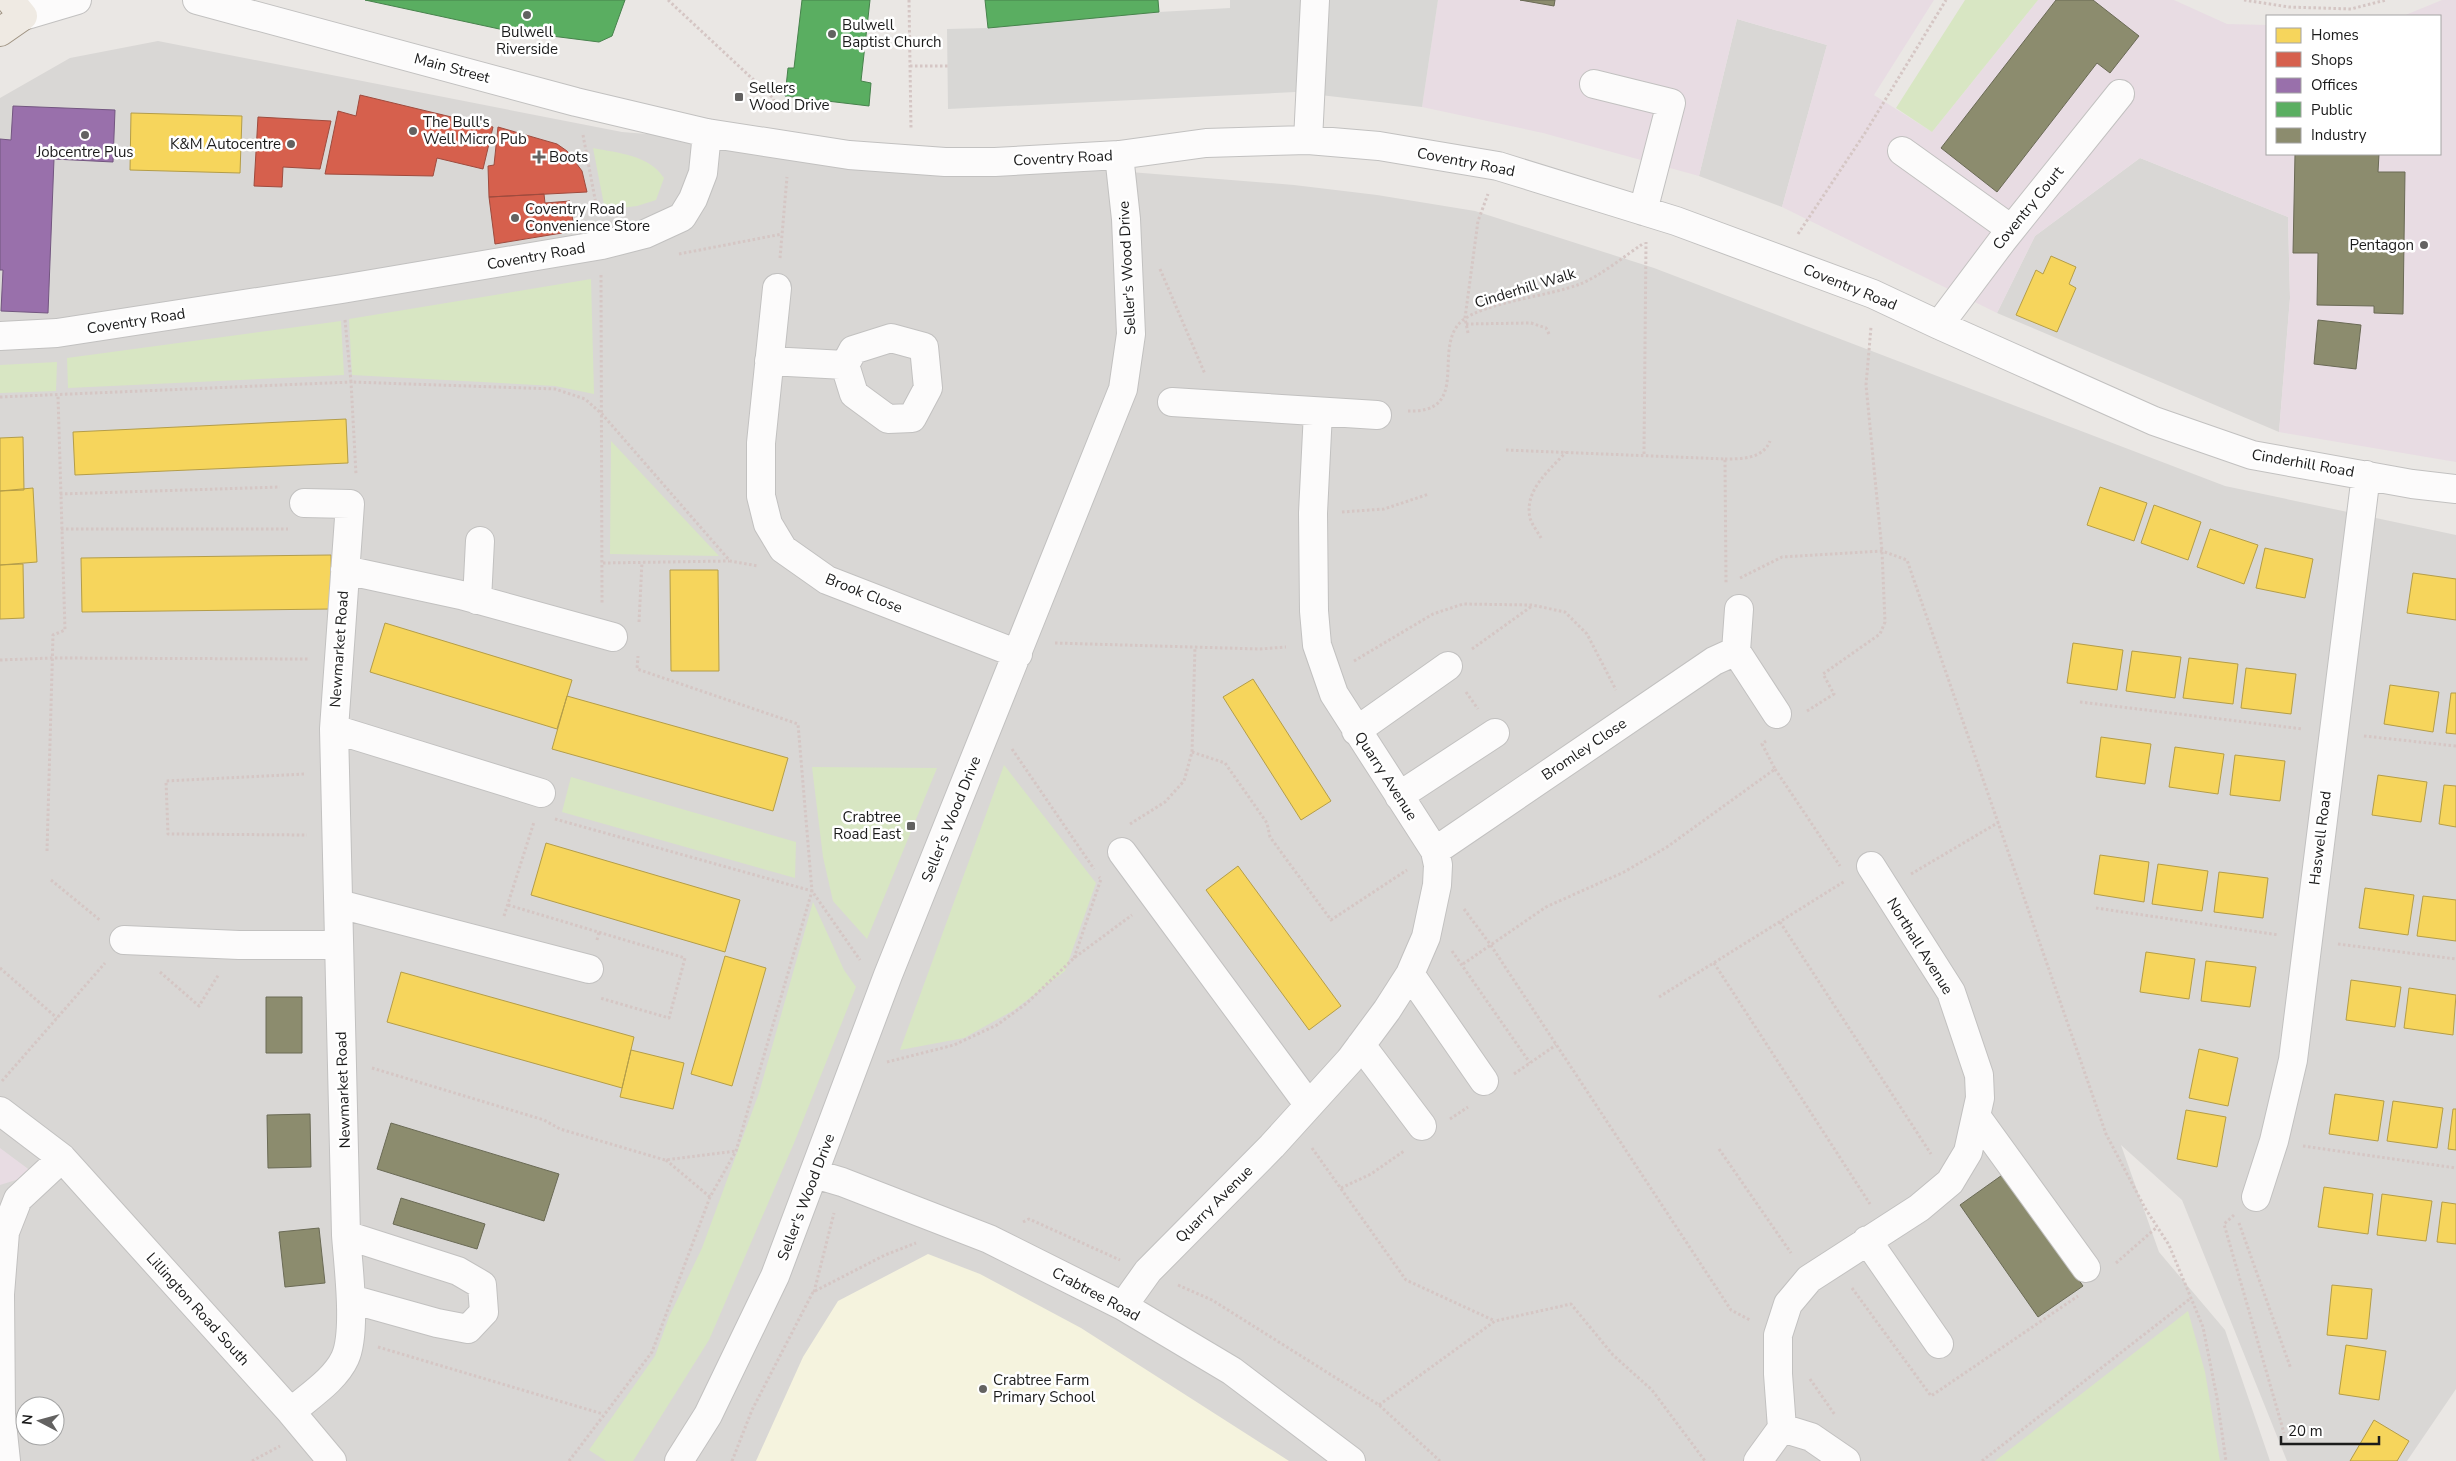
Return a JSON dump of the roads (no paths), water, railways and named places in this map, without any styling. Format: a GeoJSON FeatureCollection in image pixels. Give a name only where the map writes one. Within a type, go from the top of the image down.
{"type":"FeatureCollection","features":[{"type":"Feature","properties":{"kind":"main road"},"geometry":{"type":"LineString","coordinates":[[0,32],[16,8]]}},
{"type":"Feature","properties":{"kind":"street"},"geometry":{"type":"LineString","coordinates":[[16,8],[77,0]]}},
{"type":"Feature","properties":{"kind":"street","name":"Main Street"},"geometry":{"type":"LineString","coordinates":[[197,0],[576,102],[707,133]]}},
{"type":"Feature","properties":{"kind":"street"},"geometry":{"type":"LineString","coordinates":[[1308,140],[1315,0]]}},
{"type":"Feature","properties":{"kind":"street"},"geometry":{"type":"LineString","coordinates":[[1594,84],[1671,104],[1643,212]]}},
{"type":"Feature","properties":{"kind":"street","name":"Coventry Court"},"geometry":{"type":"LineString","coordinates":[[1939,325],[2011,229],[2120,94]]}},
{"type":"Feature","properties":{"kind":"street","name":"Coventry Road"},"geometry":{"type":"LineString","coordinates":[[0,336],[57,333],[342,289],[592,247],[645,234],[682,218],[693,199],[703,173],[707,133],[849,154],[945,162],[995,162],[1119,155],[1206,143],[1308,140],[1379,146],[1498,166],[1676,221],[1873,294],[2154,421]]}},
{"type":"Feature","properties":{"kind":"street"},"geometry":{"type":"LineString","coordinates":[[1902,151],[2011,229]]}},
{"type":"Feature","properties":{"kind":"street","name":"Seller's Wood Drive"},"geometry":{"type":"LineString","coordinates":[[679,1461],[708,1415],[775,1276],[815,1174],[888,975],[1123,390],[1131,334],[1126,219],[1119,155]]}},
{"type":"Feature","properties":{"kind":"street","name":"Brook Close"},"geometry":{"type":"LineString","coordinates":[[777,288],[761,443],[761,496],[768,524],[783,549],[827,580],[1020,648]]}},
{"type":"Feature","properties":{"kind":"street"},"geometry":{"type":"LineString","coordinates":[[769,362],[844,365]]}},
{"type":"Feature","properties":{"kind":"street"},"geometry":{"type":"LineString","coordinates":[[1172,402],[1377,415]]}},
{"type":"Feature","properties":{"kind":"street","name":"Quarry Avenue"},"geometry":{"type":"LineString","coordinates":[[1122,1306],[1148,1271],[1272,1146],[1361,1045],[1410,974],[1429,922],[1436,863],[1398,796],[1334,694],[1317,645],[1314,611],[1313,513],[1318,412]]}},
{"type":"Feature","properties":{"kind":"street","name":"Cinderhill Road"},"geometry":{"type":"LineString","coordinates":[[2154,421],[2252,455],[2456,489]]}},
{"type":"Feature","properties":{"kind":"street","name":"Haswell Road"},"geometry":{"type":"LineString","coordinates":[[2256,1197],[2274,1141],[2293,1060],[2332,732],[2366,475]]}},
{"type":"Feature","properties":{"kind":"street","name":"Newmarket Road"},"geometry":{"type":"LineString","coordinates":[[291,1412],[331,1377],[346,1357],[351,1299],[346,1235],[337,945],[339,904],[334,729],[350,504],[296,495]]}},
{"type":"Feature","properties":{"kind":"street"},"geometry":{"type":"LineString","coordinates":[[477,600],[480,541]]}},
{"type":"Feature","properties":{"kind":"street","name":"Newmarket Road"},"geometry":{"type":"LineString","coordinates":[[345,570],[477,600],[608,636]]}},
{"type":"Feature","properties":{"kind":"street"},"geometry":{"type":"LineString","coordinates":[[1738,609],[1736,651],[1790,715]]}},
{"type":"Feature","properties":{"kind":"street","name":"Bromley Close"},"geometry":{"type":"LineString","coordinates":[[1436,863],[1630,717],[1714,660],[1736,651]]}},
{"type":"Feature","properties":{"kind":"street"},"geometry":{"type":"LineString","coordinates":[[1356,731],[1448,666]]}},
{"type":"Feature","properties":{"kind":"street","name":"Newmarket Road"},"geometry":{"type":"LineString","coordinates":[[334,729],[539,804]]}},
{"type":"Feature","properties":{"kind":"street"},"geometry":{"type":"LineString","coordinates":[[1398,796],[1495,733]]}},
{"type":"Feature","properties":{"kind":"street"},"geometry":{"type":"LineString","coordinates":[[1124,839],[1156,898],[1301,1112]]}},
{"type":"Feature","properties":{"kind":"street","name":"Northall Avenue"},"geometry":{"type":"LineString","coordinates":[[1782,1428],[1778,1374],[1778,1335],[1788,1304],[1809,1278],[1834,1264],[1876,1234],[1919,1208],[1950,1182],[1968,1152],[1980,1098],[1979,1075],[1951,992],[1885,890],[1860,872]]}},
{"type":"Feature","properties":{"kind":"street"},"geometry":{"type":"LineString","coordinates":[[339,904],[589,969]]}},
{"type":"Feature","properties":{"kind":"street"},"geometry":{"type":"LineString","coordinates":[[124,940],[239,945],[337,945]]}},
{"type":"Feature","properties":{"kind":"street"},"geometry":{"type":"LineString","coordinates":[[1410,974],[1484,1081]]}},
{"type":"Feature","properties":{"kind":"street"},"geometry":{"type":"LineString","coordinates":[[1361,1045],[1422,1126]]}},
{"type":"Feature","properties":{"kind":"street","name":"Lillington Road South"},"geometry":{"type":"LineString","coordinates":[[0,1111],[62,1158],[291,1412],[332,1461]]}},
{"type":"Feature","properties":{"kind":"street"},"geometry":{"type":"LineString","coordinates":[[1976,1116],[2098,1269]]}},
{"type":"Feature","properties":{"kind":"street"},"geometry":{"type":"LineString","coordinates":[[6,1461],[0,1414],[0,1294],[5,1232],[18,1199],[62,1158]]}},
{"type":"Feature","properties":{"kind":"street","name":"Crabtree Road"},"geometry":{"type":"LineString","coordinates":[[815,1174],[842,1182],[956,1228],[989,1239],[1122,1306],[1232,1371],[1351,1461]]}},
{"type":"Feature","properties":{"kind":"street"},"geometry":{"type":"LineString","coordinates":[[1876,1234],[1939,1344]]}},
{"type":"Feature","properties":{"kind":"street"},"geometry":{"type":"LineString","coordinates":[[346,1235],[458,1271],[482,1286],[484,1312],[468,1329],[437,1323],[351,1299]]}},
{"type":"Feature","properties":{"kind":"street"},"geometry":{"type":"LineString","coordinates":[[1758,1461],[1782,1428],[1811,1437],[1846,1461]]}},
{"type":"Feature","properties":{"kind":"place","name":"Bulwell Riverside"},"geometry":{"type":"Point","coordinates":[527,15]}},
{"type":"Feature","properties":{"kind":"place","name":"Bulwell Baptist Church"},"geometry":{"type":"Point","coordinates":[832,34]}},
{"type":"Feature","properties":{"kind":"place","name":"Sellers Wood Drive"},"geometry":{"type":"Point","coordinates":[739,97]}},
{"type":"Feature","properties":{"kind":"place","name":"The Bull's Well Micro Pub"},"geometry":{"type":"Point","coordinates":[413,131]}},
{"type":"Feature","properties":{"kind":"place","name":"Jobcentre Plus"},"geometry":{"type":"Point","coordinates":[85,135]}},
{"type":"Feature","properties":{"kind":"place","name":"K&M Autocentre"},"geometry":{"type":"Point","coordinates":[291,144]}},
{"type":"Feature","properties":{"kind":"place","name":"Boots"},"geometry":{"type":"Point","coordinates":[539,157]}},
{"type":"Feature","properties":{"kind":"place","name":"Coventry Road Convenience Store"},"geometry":{"type":"Point","coordinates":[515,218]}},
{"type":"Feature","properties":{"kind":"place","name":"Pentagon"},"geometry":{"type":"Point","coordinates":[2424,245]}},
{"type":"Feature","properties":{"kind":"place","name":"Crabtree Road East"},"geometry":{"type":"Point","coordinates":[911,826]}},
{"type":"Feature","properties":{"kind":"place","name":"Crabtree Farm Primary School"},"geometry":{"type":"Point","coordinates":[983,1389]}}]}
